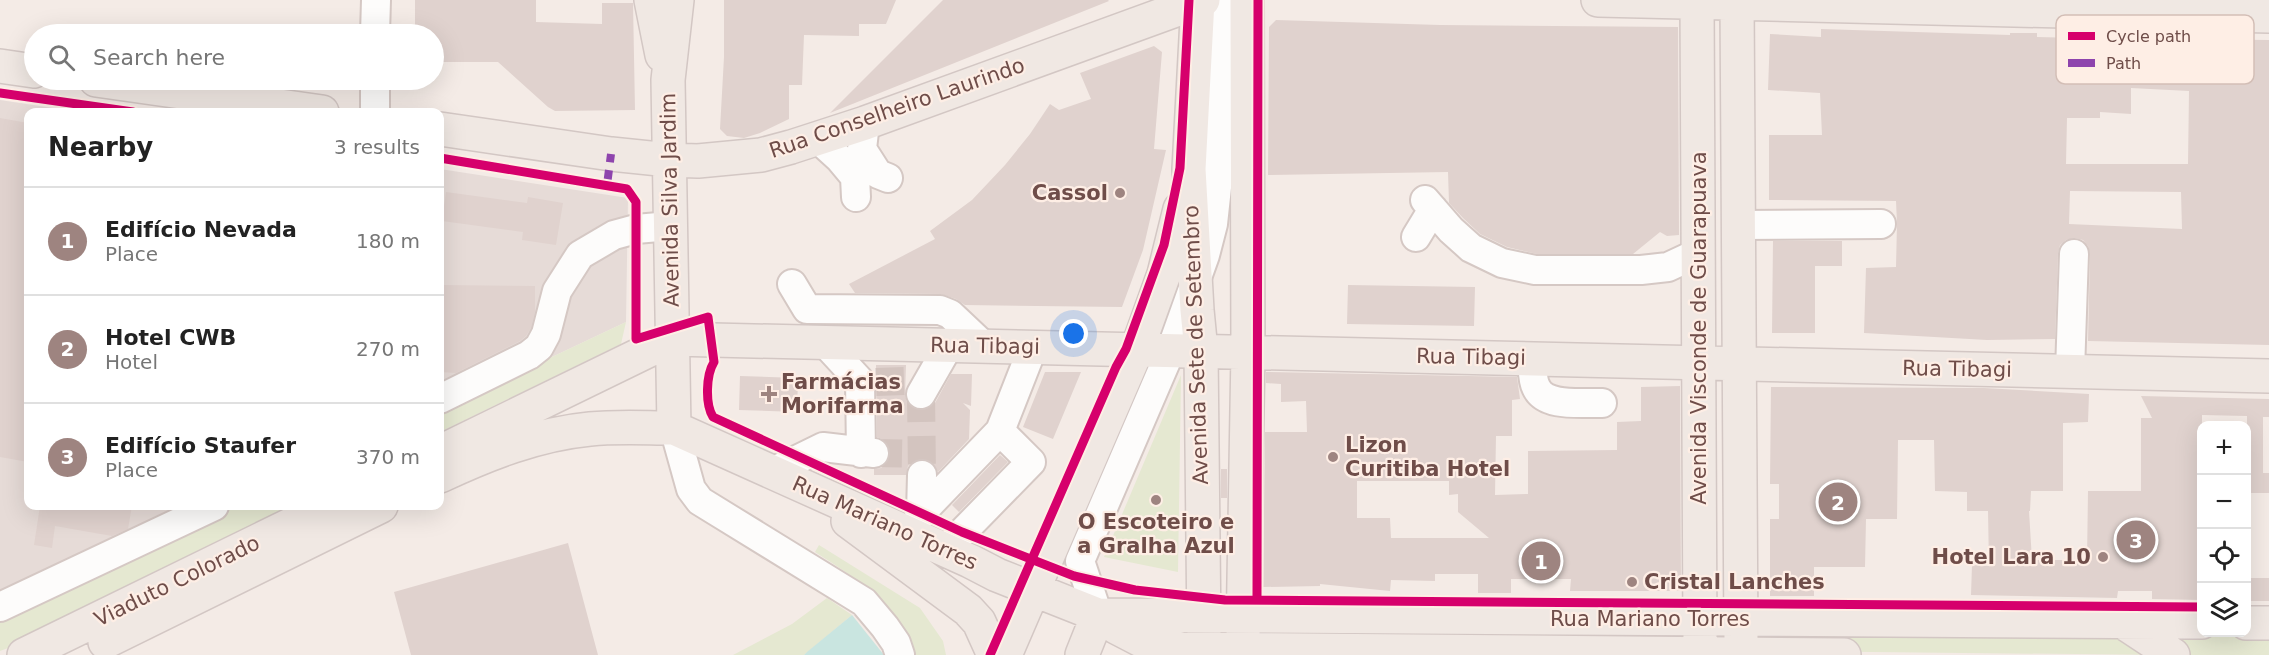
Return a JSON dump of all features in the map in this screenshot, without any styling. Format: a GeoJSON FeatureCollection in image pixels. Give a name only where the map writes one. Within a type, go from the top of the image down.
{"type":"FeatureCollection","features":[{"type":"Feature","properties":{"kind":"main road","name":"Avenida Silva Jardim"},"geometry":{"type":"LineString","coordinates":[[651,0],[668,80]]}},
{"type":"Feature","properties":{"kind":"main road","name":"Avenida Silva Jardim"},"geometry":{"type":"LineString","coordinates":[[674,428],[668,80],[677,0]]}},
{"type":"Feature","properties":{"kind":"main road","name":"Rua Conselheiro Laurindo"},"geometry":{"type":"LineString","coordinates":[[444,130],[611,154],[669,160],[698,161],[761,155],[865,123],[1205,0]]}},
{"type":"Feature","properties":{"kind":"main road","name":"Avenida Sete de Setembro"},"geometry":{"type":"LineString","coordinates":[[1204,653],[1204,616],[1186,351],[1195,286],[1189,169],[1205,0]]}},
{"type":"Feature","properties":{"kind":"main road"},"geometry":{"type":"LineString","coordinates":[[1243,653],[1248,352],[1247,0]]}},
{"type":"Feature","properties":{"kind":"main road"},"geometry":{"type":"LineString","coordinates":[[1598,0],[1903,4],[2238,15]]}},
{"type":"Feature","properties":{"kind":"main road","name":"Avenida Visconde de Guarapuava"},"geometry":{"type":"LineString","coordinates":[[1697,1],[1700,654]]}},
{"type":"Feature","properties":{"kind":"main road","name":"Avenida Visconde de Guarapuava"},"geometry":{"type":"LineString","coordinates":[[1737,2],[1741,655]]}},
{"type":"Feature","properties":{"kind":"main road"},"geometry":{"type":"LineString","coordinates":[[2254,16],[2269,16]]}},
{"type":"Feature","properties":{"kind":"main road"},"geometry":{"type":"LineString","coordinates":[[0,66],[24,70]]}},
{"type":"Feature","properties":{"kind":"main road"},"geometry":{"type":"LineString","coordinates":[[167,90],[294,108]]}},
{"type":"Feature","properties":{"kind":"main road"},"geometry":{"type":"LineString","coordinates":[[1698,209],[1738,157]]}},
{"type":"Feature","properties":{"kind":"main road"},"geometry":{"type":"LineString","coordinates":[[1005,655],[1137,349],[1164,274],[1189,169]]}},
{"type":"Feature","properties":{"kind":"main road"},"geometry":{"type":"LineString","coordinates":[[444,450],[672,339]]}},
{"type":"Feature","properties":{"kind":"main road","name":"Rua Tibagi"},"geometry":{"type":"LineString","coordinates":[[672,339],[2269,376]]}},
{"type":"Feature","properties":{"kind":"main road"},"geometry":{"type":"LineString","coordinates":[[444,474],[495,453],[569,432],[624,427],[674,428]]}},
{"type":"Feature","properties":{"kind":"main road"},"geometry":{"type":"LineString","coordinates":[[1699,427],[1740,484]]}},
{"type":"Feature","properties":{"kind":"main road","name":"Rua Mariano Torres"},"geometry":{"type":"LineString","coordinates":[[674,428],[781,476],[916,524],[945,550],[997,575],[1098,615],[1141,640],[1168,647],[1204,653],[1844,655]]}},
{"type":"Feature","properties":{"kind":"main road"},"geometry":{"type":"LineString","coordinates":[[781,476],[961,604],[979,622],[994,655]]}},
{"type":"Feature","properties":{"kind":"main road","name":"Viaduto Colorado"},"geometry":{"type":"LineString","coordinates":[[78,655],[239,563],[323,510]]}},
{"type":"Feature","properties":{"kind":"main road","name":"Viaduto Colorado"},"geometry":{"type":"LineString","coordinates":[[24,655],[239,563],[371,510]]}},
{"type":"Feature","properties":{"kind":"main road","name":"Rua Mariano Torres"},"geometry":{"type":"LineString","coordinates":[[1098,615],[1204,616],[1243,608],[1701,619],[2197,622]]}},
{"type":"Feature","properties":{"kind":"main road"},"geometry":{"type":"LineString","coordinates":[[1082,655],[1098,615]]}},
{"type":"Feature","properties":{"kind":"main road"},"geometry":{"type":"LineString","coordinates":[[2123,622],[2173,655]]}},
{"type":"Feature","properties":{"kind":"main road"},"geometry":{"type":"LineString","coordinates":[[2251,623],[2269,623]]}},
{"type":"Feature","properties":{"kind":"street"},"geometry":{"type":"LineString","coordinates":[[375,24],[376,0]]}},
{"type":"Feature","properties":{"kind":"street"},"geometry":{"type":"LineString","coordinates":[[1195,286],[1210,235],[1219,169],[1205,0]]}},
{"type":"Feature","properties":{"kind":"street"},"geometry":{"type":"LineString","coordinates":[[375,90],[375,108]]}},
{"type":"Feature","properties":{"kind":"street"},"geometry":{"type":"LineString","coordinates":[[865,123],[862,149],[878,174],[888,178]]}},
{"type":"Feature","properties":{"kind":"street"},"geometry":{"type":"LineString","coordinates":[[818,139],[840,159],[855,177],[856,197]]}},
{"type":"Feature","properties":{"kind":"street"},"geometry":{"type":"LineString","coordinates":[[1416,237],[1429,205],[1448,236],[1488,258],[1535,270],[1641,270],[1668,267],[1698,253]]}},
{"type":"Feature","properties":{"kind":"street"},"geometry":{"type":"LineString","coordinates":[[1739,225],[1881,225]]}},
{"type":"Feature","properties":{"kind":"street"},"geometry":{"type":"LineString","coordinates":[[444,397],[529,355],[539,347],[546,334],[556,291],[580,255],[614,235],[636,229],[670,226]]}},
{"type":"Feature","properties":{"kind":"street"},"geometry":{"type":"LineString","coordinates":[[2070,371],[2074,254]]}},
{"type":"Feature","properties":{"kind":"street"},"geometry":{"type":"LineString","coordinates":[[792,284],[807,309],[940,310],[950,314],[984,346]]}},
{"type":"Feature","properties":{"kind":"street"},"geometry":{"type":"LineString","coordinates":[[781,476],[823,447],[867,453],[868,381],[824,342]]}},
{"type":"Feature","properties":{"kind":"street"},"geometry":{"type":"LineString","coordinates":[[918,385],[949,345]]}},
{"type":"Feature","properties":{"kind":"street"},"geometry":{"type":"LineString","coordinates":[[916,524],[1000,431],[1034,347]]}},
{"type":"Feature","properties":{"kind":"street"},"geometry":{"type":"LineString","coordinates":[[1098,615],[1080,561],[1107,499],[1186,351]]}},
{"type":"Feature","properties":{"kind":"street"},"geometry":{"type":"LineString","coordinates":[[1532,359],[1534,386],[1542,396],[1562,402],[1602,403]]}},
{"type":"Feature","properties":{"kind":"street"},"geometry":{"type":"LineString","coordinates":[[674,428],[691,489],[700,501],[864,602],[896,642],[900,655]]}},
{"type":"Feature","properties":{"kind":"street"},"geometry":{"type":"LineString","coordinates":[[945,550],[1031,462],[1000,431]]}},
{"type":"Feature","properties":{"kind":"street"},"geometry":{"type":"LineString","coordinates":[[916,524],[922,475]]}},
{"type":"Feature","properties":{"kind":"street"},"geometry":{"type":"LineString","coordinates":[[1033,589],[1107,499]]}},
{"type":"Feature","properties":{"kind":"street"},"geometry":{"type":"LineString","coordinates":[[0,606],[205,510]]}},
{"type":"Feature","properties":{"kind":"shaded area"},"geometry":{"type":"Polygon","coordinates":[[[0,100],[53,108],[24,108],[24,510],[230,510],[0,618],[0,100]]]}},
{"type":"Feature","properties":{"kind":"shaded area"},"geometry":{"type":"Polygon","coordinates":[[[444,170],[628,198],[626,322],[444,408],[444,170]]]}},
{"type":"Feature","properties":{"kind":"green space"},"geometry":{"type":"Polygon","coordinates":[[[626,322],[621,344],[444,430],[444,408],[626,322]]]}},
{"type":"Feature","properties":{"kind":"green space"},"geometry":{"type":"Polygon","coordinates":[[[1181,375],[1178,572],[1104,557],[1181,375]]]}},
{"type":"Feature","properties":{"kind":"green space"},"geometry":{"type":"Polygon","coordinates":[[[230,510],[289,510],[32,639],[0,651],[0,618],[230,510]]]}},
{"type":"Feature","properties":{"kind":"green space"},"geometry":{"type":"Polygon","coordinates":[[[819,545],[920,608],[943,641],[946,655],[915,655],[899,621],[888,607],[861,583],[815,552],[819,545]]]}},
{"type":"Feature","properties":{"kind":"green space"},"geometry":{"type":"Polygon","coordinates":[[[827,598],[852,615],[804,655],[733,655],[792,624],[827,598]]]}},
{"type":"Feature","properties":{"kind":"green space"},"geometry":{"type":"Polygon","coordinates":[[[1776,620],[2122,624],[2167,655],[1776,651],[1776,620]]]}},
{"type":"Feature","properties":{"kind":"green space"},"geometry":{"type":"Polygon","coordinates":[[[2137,626],[2197,632],[2197,637],[2251,637],[2251,631],[2269,626],[2269,655],[2183,655],[2137,626]]]}},
{"type":"Feature","properties":{"kind":"water"},"geometry":{"type":"Polygon","coordinates":[[[852,615],[884,655],[804,655],[807,652],[852,615]]]}},
{"type":"Feature","properties":{"kind":"building"},"geometry":{"type":"Polygon","coordinates":[[[415,0],[536,0],[536,22],[602,24],[602,3],[633,3],[635,110],[555,111],[498,62],[444,62],[444,24],[415,24],[415,0]]]}},
{"type":"Feature","properties":{"kind":"building"},"geometry":{"type":"Polygon","coordinates":[[[724,0],[896,0],[886,24],[859,24],[859,36],[804,35],[802,85],[789,85],[789,119],[744,138],[727,136],[720,129],[724,0]]]}},
{"type":"Feature","properties":{"kind":"building"},"geometry":{"type":"Polygon","coordinates":[[[943,0],[1108,0],[1109,1],[830,113],[943,0]]]}},
{"type":"Feature","properties":{"kind":"building"},"geometry":{"type":"Polygon","coordinates":[[[1276,20],[1440,25],[1678,27],[1679,235],[1667,236],[1660,232],[1633,254],[1537,254],[1507,247],[1480,234],[1449,203],[1448,172],[1268,175],[1269,27],[1276,20]]]}},
{"type":"Feature","properties":{"kind":"building"},"geometry":{"type":"Polygon","coordinates":[[[1821,29],[2010,35],[2010,33],[2037,33],[2037,37],[2056,37],[2056,84],[2254,84],[2254,40],[2269,40],[2269,345],[2088,341],[2090,254],[2083,240],[2075,238],[2066,240],[2060,245],[2058,253],[2055,339],[1987,340],[1864,333],[1866,268],[1896,267],[1896,201],[1769,200],[1769,135],[1822,135],[1820,93],[1768,90],[1770,34],[1821,37],[1821,29]],[[2131,88],[2131,114],[2100,112],[2100,118],[2067,118],[2066,164],[2188,164],[2189,91],[2131,88]],[[2070,191],[2069,224],[2182,229],[2181,192],[2070,191]]]}},
{"type":"Feature","properties":{"kind":"building"},"geometry":{"type":"Polygon","coordinates":[[[1154,46],[1162,52],[1154,149],[1166,150],[1143,250],[1122,307],[965,305],[941,294],[855,293],[849,284],[935,239],[930,231],[972,200],[1005,165],[1050,104],[1059,110],[1091,99],[1080,73],[1154,46]]]}},
{"type":"Feature","properties":{"kind":"building"},"geometry":{"type":"Polygon","coordinates":[[[0,118],[24,122],[24,461],[0,457],[0,118]]]}},
{"type":"Feature","properties":{"kind":"building"},"geometry":{"type":"Polygon","coordinates":[[[446,192],[527,203],[528,197],[563,203],[556,245],[522,240],[523,232],[444,221],[446,192]]]}},
{"type":"Feature","properties":{"kind":"building"},"geometry":{"type":"Polygon","coordinates":[[[1773,241],[1842,241],[1842,266],[1815,266],[1815,333],[1772,333],[1773,241]]]}},
{"type":"Feature","properties":{"kind":"building"},"geometry":{"type":"Polygon","coordinates":[[[444,285],[535,286],[535,312],[531,328],[526,336],[456,373],[444,372],[444,285]]]}},
{"type":"Feature","properties":{"kind":"building"},"geometry":{"type":"Polygon","coordinates":[[[1348,285],[1475,287],[1474,326],[1347,324],[1348,285]]]}},
{"type":"Feature","properties":{"kind":"building"},"geometry":{"type":"Polygon","coordinates":[[[876,365],[906,365],[905,395],[907,402],[912,408],[920,410],[929,408],[935,403],[951,374],[972,374],[971,406],[963,403],[970,410],[969,439],[938,472],[931,461],[922,459],[915,460],[908,466],[906,475],[874,475],[874,469],[881,468],[887,463],[890,454],[889,446],[877,437],[876,365]]]}},
{"type":"Feature","properties":{"kind":"building"},"geometry":{"type":"Polygon","coordinates":[[[1045,372],[1081,372],[1053,439],[1023,427],[1045,372]]]}},
{"type":"Feature","properties":{"kind":"building"},"geometry":{"type":"Polygon","coordinates":[[[1266,372],[1517,377],[1520,399],[1512,400],[1512,436],[1496,436],[1495,495],[1528,494],[1528,451],[1617,450],[1617,422],[1641,421],[1641,387],[1680,386],[1681,591],[1570,591],[1571,579],[1511,579],[1511,593],[1478,593],[1478,574],[1435,574],[1435,581],[1391,580],[1390,591],[1320,584],[1320,586],[1263,587],[1265,432],[1307,432],[1306,401],[1281,402],[1281,384],[1266,383],[1266,372]],[[1357,481],[1357,518],[1390,518],[1391,538],[1489,538],[1458,512],[1458,494],[1449,495],[1449,481],[1357,481]]]}},
{"type":"Feature","properties":{"kind":"building","name":"Farmácias Morifarma"},"geometry":{"type":"Polygon","coordinates":[[[740,376],[798,378],[797,412],[739,410],[740,376]]]}},
{"type":"Feature","properties":{"kind":"building"},"geometry":{"type":"Polygon","coordinates":[[[1771,387],[1984,388],[2089,394],[2088,422],[2063,423],[2063,491],[2031,491],[2029,511],[2032,560],[2087,560],[2088,491],[2141,491],[2141,418],[2152,418],[2141,396],[2269,399],[2269,417],[2263,417],[2263,473],[2269,473],[2269,493],[2251,493],[2251,421],[2247,421],[2247,416],[2202,415],[2202,421],[2197,421],[2197,600],[2152,599],[2152,591],[2118,591],[2117,598],[1971,595],[1972,565],[1989,566],[1988,511],[1967,511],[1967,492],[1935,491],[1934,440],[1898,440],[1897,519],[1866,519],[1865,567],[1814,567],[1814,596],[1770,596],[1770,519],[1779,519],[1779,484],[1770,484],[1771,387]]]}},
{"type":"Feature","properties":{"kind":"building"},"geometry":{"type":"Polygon","coordinates":[[[1000,455],[1008,462],[959,512],[952,505],[1000,455]]]}},
{"type":"Feature","properties":{"kind":"building"},"geometry":{"type":"Polygon","coordinates":[[[1221,469],[1227,469],[1227,498],[1221,498],[1221,469]]]}},
{"type":"Feature","properties":{"kind":"building"},"geometry":{"type":"Polygon","coordinates":[[[39,510],[131,510],[128,529],[112,536],[55,526],[52,548],[34,545],[39,510]]]}},
{"type":"Feature","properties":{"kind":"building"},"geometry":{"type":"Polygon","coordinates":[[[568,543],[598,655],[411,655],[394,592],[568,543]]]}},
{"type":"Feature","properties":{"kind":"building"},"geometry":{"type":"Polygon","coordinates":[[[2251,578],[2269,578],[2269,601],[2251,601],[2251,578]]]}},
{"type":"Feature","properties":{"kind":"tunnel"},"geometry":{"type":"LineString","coordinates":[[876,382],[905,381]]}},
{"type":"Feature","properties":{"kind":"tunnel"},"geometry":{"type":"LineString","coordinates":[[921,394],[922,475]]}},
{"type":"Feature","properties":{"kind":"tunnel"},"geometry":{"type":"LineString","coordinates":[[874,453],[921,454]]}},
{"type":"Feature","properties":{"kind":"marked path"},"geometry":{"type":"LineString","coordinates":[[607,185],[611,154]]}},
{"type":"Feature","properties":{"kind":"cycle path"},"geometry":{"type":"LineString","coordinates":[[990,655],[1116,367],[1126,349],[1164,245],[1180,168],[1189,0]]}},
{"type":"Feature","properties":{"kind":"cycle path"},"geometry":{"type":"LineString","coordinates":[[1257,600],[1258,0]]}},
{"type":"Feature","properties":{"kind":"cycle path"},"geometry":{"type":"LineString","coordinates":[[0,93],[105,108]]}},
{"type":"Feature","properties":{"kind":"cycle path"},"geometry":{"type":"LineString","coordinates":[[444,159],[627,189],[636,202],[636,339],[708,317],[714,362],[709,374],[708,397],[713,417],[962,532],[1074,576],[1135,590],[1225,600],[2197,607]]}},
{"type":"Feature","properties":{"kind":"place","name":"Cassol"},"geometry":{"type":"Point","coordinates":[1120,193]}},
{"type":"Feature","properties":{"kind":"place","name":"Farmácias Morifarma"},"geometry":{"type":"Point","coordinates":[769,394]}},
{"type":"Feature","properties":{"kind":"place","name":"Lizon Curitiba Hotel"},"geometry":{"type":"Point","coordinates":[1333,457]}},
{"type":"Feature","properties":{"kind":"place","name":"O Escoteiro e a Gralha Azul"},"geometry":{"type":"Point","coordinates":[1156,500]}},
{"type":"Feature","properties":{"kind":"place","name":"Hotel CWB"},"geometry":{"type":"Point","coordinates":[1838,502]}},
{"type":"Feature","properties":{"kind":"place","name":"Edifício Staufer"},"geometry":{"type":"Point","coordinates":[2136,540]}},
{"type":"Feature","properties":{"kind":"place","name":"Hotel Lara 10"},"geometry":{"type":"Point","coordinates":[2103,557]}},
{"type":"Feature","properties":{"kind":"place","name":"Edifício Nevada"},"geometry":{"type":"Point","coordinates":[1541,561]}},
{"type":"Feature","properties":{"kind":"place","name":"Cristal Lanches"},"geometry":{"type":"Point","coordinates":[1632,582]}}]}
